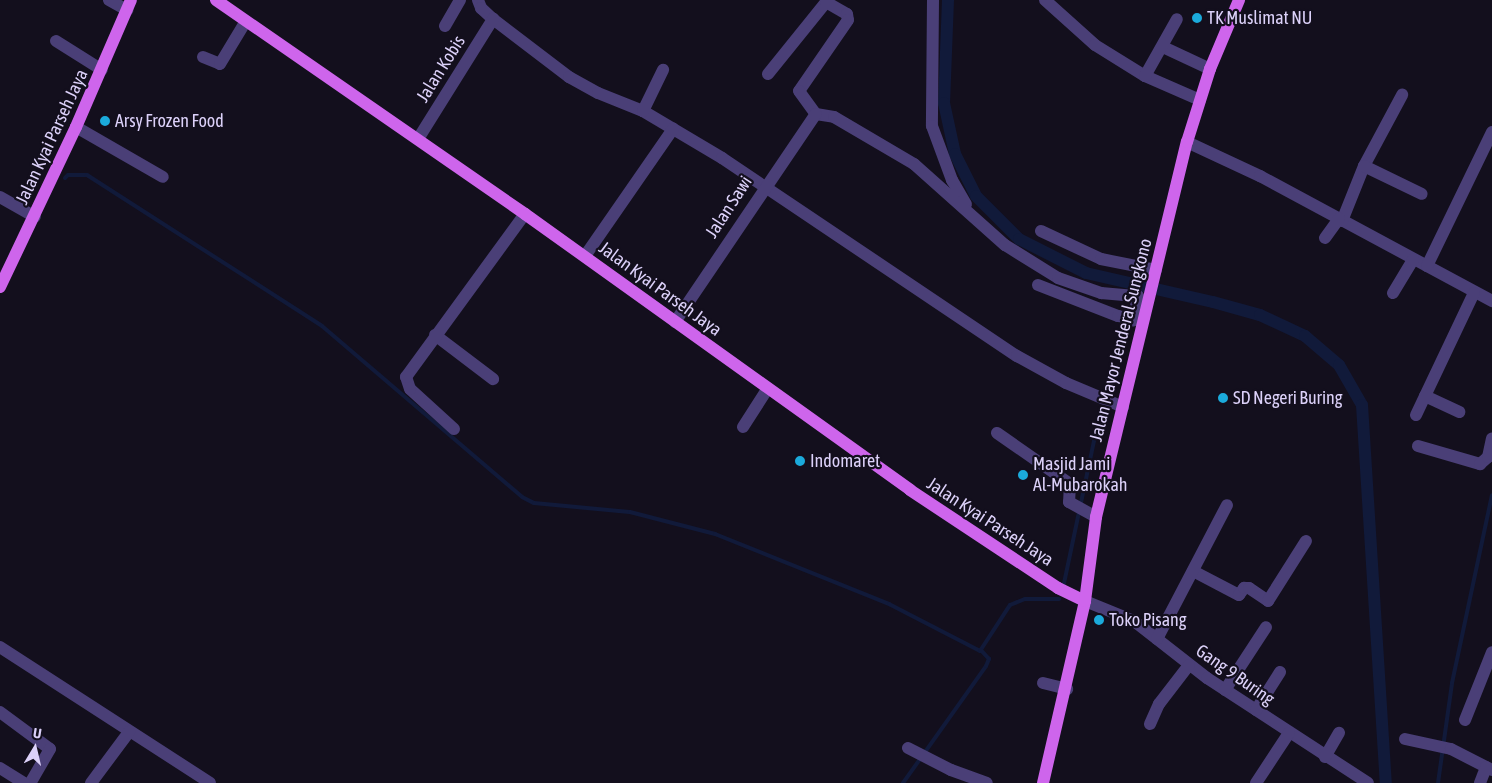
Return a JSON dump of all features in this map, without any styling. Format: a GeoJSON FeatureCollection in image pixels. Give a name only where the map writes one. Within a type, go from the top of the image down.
{"type":"FeatureCollection","features":[{"type":"Feature","properties":{"kind":"main road","name":"Jalan Kyai Parseh Jaya"},"geometry":{"type":"LineString","coordinates":[[216,0],[585,256],[918,496],[1058,588],[1085,601]]}},
{"type":"Feature","properties":{"kind":"main road","name":"Jalan Mayor Jenderal Sungkono"},"geometry":{"type":"LineString","coordinates":[[1043,783],[1054,686],[1085,601],[1085,512],[1114,404],[1131,320],[1149,299],[1187,142],[1210,68],[1238,0]]}},
{"type":"Feature","properties":{"kind":"main road","name":"Jalan Kyai Parseh Jaya"},"geometry":{"type":"LineString","coordinates":[[0,287],[76,128],[129,5]]}},
{"type":"Feature","properties":{"kind":"street"},"geometry":{"type":"LineString","coordinates":[[109,0],[129,5]]}},
{"type":"Feature","properties":{"kind":"street"},"geometry":{"type":"LineString","coordinates":[[445,26],[460,0]]}},
{"type":"Feature","properties":{"kind":"street"},"geometry":{"type":"LineString","coordinates":[[478,0],[481,8],[493,19],[569,77],[598,93],[643,111],[763,188],[979,333],[1044,372],[1114,404]]}},
{"type":"Feature","properties":{"kind":"street"},"geometry":{"type":"LineString","coordinates":[[933,0],[930,106],[935,139],[963,201],[986,229]]}},
{"type":"Feature","properties":{"kind":"street"},"geometry":{"type":"LineString","coordinates":[[1045,0],[1096,45],[1145,76],[1200,100]]}},
{"type":"Feature","properties":{"kind":"street"},"geometry":{"type":"LineString","coordinates":[[768,74],[826,2],[847,14],[848,20],[800,88],[800,95],[816,114],[834,117],[914,164],[986,229],[1058,278],[1102,293],[1138,296],[1131,320],[1038,285]]}},
{"type":"Feature","properties":{"kind":"street","name":"Jalan Kobis"},"geometry":{"type":"LineString","coordinates":[[418,139],[493,19]]}},
{"type":"Feature","properties":{"kind":"street"},"geometry":{"type":"LineString","coordinates":[[1145,76],[1177,19]]}},
{"type":"Feature","properties":{"kind":"street"},"geometry":{"type":"LineString","coordinates":[[203,57],[220,64],[246,21]]}},
{"type":"Feature","properties":{"kind":"street"},"geometry":{"type":"LineString","coordinates":[[56,41],[102,70]]}},
{"type":"Feature","properties":{"kind":"street"},"geometry":{"type":"LineString","coordinates":[[1163,47],[1210,68]]}},
{"type":"Feature","properties":{"kind":"street"},"geometry":{"type":"LineString","coordinates":[[643,111],[663,70]]}},
{"type":"Feature","properties":{"kind":"street"},"geometry":{"type":"LineString","coordinates":[[1325,238],[1340,220],[1364,166],[1402,95]]}},
{"type":"Feature","properties":{"kind":"street","name":"Jalan Sawi"},"geometry":{"type":"LineString","coordinates":[[675,322],[763,188],[816,114]]}},
{"type":"Feature","properties":{"kind":"street"},"geometry":{"type":"LineString","coordinates":[[76,128],[164,177]]}},
{"type":"Feature","properties":{"kind":"street"},"geometry":{"type":"LineString","coordinates":[[585,256],[673,129]]}},
{"type":"Feature","properties":{"kind":"street"},"geometry":{"type":"LineString","coordinates":[[1427,266],[1492,132]]}},
{"type":"Feature","properties":{"kind":"street"},"geometry":{"type":"LineString","coordinates":[[1187,142],[1260,176],[1492,301]]}},
{"type":"Feature","properties":{"kind":"street"},"geometry":{"type":"LineString","coordinates":[[1364,166],[1422,194]]}},
{"type":"Feature","properties":{"kind":"street"},"geometry":{"type":"LineString","coordinates":[[0,197],[35,216]]}},
{"type":"Feature","properties":{"kind":"street"},"geometry":{"type":"LineString","coordinates":[[454,429],[406,384],[409,370],[525,214]]}},
{"type":"Feature","properties":{"kind":"street"},"geometry":{"type":"LineString","coordinates":[[1041,231],[1101,259],[1156,272]]}},
{"type":"Feature","properties":{"kind":"street"},"geometry":{"type":"LineString","coordinates":[[1393,293],[1413,260]]}},
{"type":"Feature","properties":{"kind":"street"},"geometry":{"type":"LineString","coordinates":[[1416,415],[1474,293]]}},
{"type":"Feature","properties":{"kind":"street"},"geometry":{"type":"LineString","coordinates":[[435,335],[493,379]]}},
{"type":"Feature","properties":{"kind":"street"},"geometry":{"type":"LineString","coordinates":[[743,427],[768,388]]}},
{"type":"Feature","properties":{"kind":"street"},"geometry":{"type":"LineString","coordinates":[[1426,396],[1460,412]]}},
{"type":"Feature","properties":{"kind":"street"},"geometry":{"type":"LineString","coordinates":[[997,433],[1070,484],[1069,502],[1085,512]]}},
{"type":"Feature","properties":{"kind":"street"},"geometry":{"type":"LineString","coordinates":[[1418,446],[1480,464],[1488,457],[1492,438]]}},
{"type":"Feature","properties":{"kind":"street"},"geometry":{"type":"LineString","coordinates":[[1156,639],[1228,505]]}},
{"type":"Feature","properties":{"kind":"street"},"geometry":{"type":"LineString","coordinates":[[1193,571],[1239,595],[1244,588],[1249,588],[1268,601],[1306,541]]}},
{"type":"Feature","properties":{"kind":"street","name":"Gang 9 Buring"},"geometry":{"type":"LineString","coordinates":[[1085,601],[1120,613],[1189,666],[1325,757],[1366,782]]}},
{"type":"Feature","properties":{"kind":"street"},"geometry":{"type":"LineString","coordinates":[[1225,690],[1266,627]]}},
{"type":"Feature","properties":{"kind":"street"},"geometry":{"type":"LineString","coordinates":[[0,646],[129,732],[190,778],[210,783]]}},
{"type":"Feature","properties":{"kind":"street"},"geometry":{"type":"LineString","coordinates":[[1465,720],[1492,652]]}},
{"type":"Feature","properties":{"kind":"street"},"geometry":{"type":"LineString","coordinates":[[1150,724],[1159,704],[1189,666]]}},
{"type":"Feature","properties":{"kind":"street"},"geometry":{"type":"LineString","coordinates":[[1256,710],[1280,672]]}},
{"type":"Feature","properties":{"kind":"street"},"geometry":{"type":"LineString","coordinates":[[0,712],[48,745],[49,753],[30,783]]}},
{"type":"Feature","properties":{"kind":"street"},"geometry":{"type":"LineString","coordinates":[[91,783],[129,732]]}},
{"type":"Feature","properties":{"kind":"street"},"geometry":{"type":"LineString","coordinates":[[1256,783],[1289,733]]}},
{"type":"Feature","properties":{"kind":"street"},"geometry":{"type":"LineString","coordinates":[[1325,757],[1339,733]]}},
{"type":"Feature","properties":{"kind":"street"},"geometry":{"type":"LineString","coordinates":[[1406,739],[1434,744],[1489,768],[1480,783]]}},
{"type":"Feature","properties":{"kind":"street"},"geometry":{"type":"LineString","coordinates":[[918,753],[987,783]]}},
{"type":"Feature","properties":{"kind":"street"},"geometry":{"type":"LineString","coordinates":[[0,768],[24,783]]}},
{"type":"Feature","properties":{"kind":"waterway"},"geometry":{"type":"LineString","coordinates":[[948,0],[944,103],[955,154],[976,196],[1019,239],[1086,273],[1213,302],[1260,315],[1305,336],[1339,365],[1362,405],[1386,783]]}},
{"type":"Feature","properties":{"kind":"waterway"},"geometry":{"type":"LineString","coordinates":[[65,178],[68,175],[87,175],[322,326],[522,497],[534,503],[630,512],[715,534],[889,604],[980,651],[1010,605],[1025,599],[1059,599]]}},
{"type":"Feature","properties":{"kind":"waterway"},"geometry":{"type":"LineString","coordinates":[[1063,588],[1100,412]]}},
{"type":"Feature","properties":{"kind":"waterway"},"geometry":{"type":"LineString","coordinates":[[1438,783],[1452,683],[1492,495]]}},
{"type":"Feature","properties":{"kind":"waterway"},"geometry":{"type":"LineString","coordinates":[[903,783],[986,666],[989,659],[981,650]]}},
{"type":"Feature","properties":{"kind":"place","name":"TK Muslimat NU"},"geometry":{"type":"Point","coordinates":[1197,18]}},
{"type":"Feature","properties":{"kind":"place","name":"Arsy Frozen Food"},"geometry":{"type":"Point","coordinates":[105,121]}},
{"type":"Feature","properties":{"kind":"place","name":"SD Negeri Buring"},"geometry":{"type":"Point","coordinates":[1223,398]}},
{"type":"Feature","properties":{"kind":"place","name":"Indomaret"},"geometry":{"type":"Point","coordinates":[800,461]}},
{"type":"Feature","properties":{"kind":"place","name":"Masjid Jami Al-Mubarokah"},"geometry":{"type":"Point","coordinates":[1023,475]}},
{"type":"Feature","properties":{"kind":"place","name":"Toko Pisang"},"geometry":{"type":"Point","coordinates":[1099,620]}}]}
